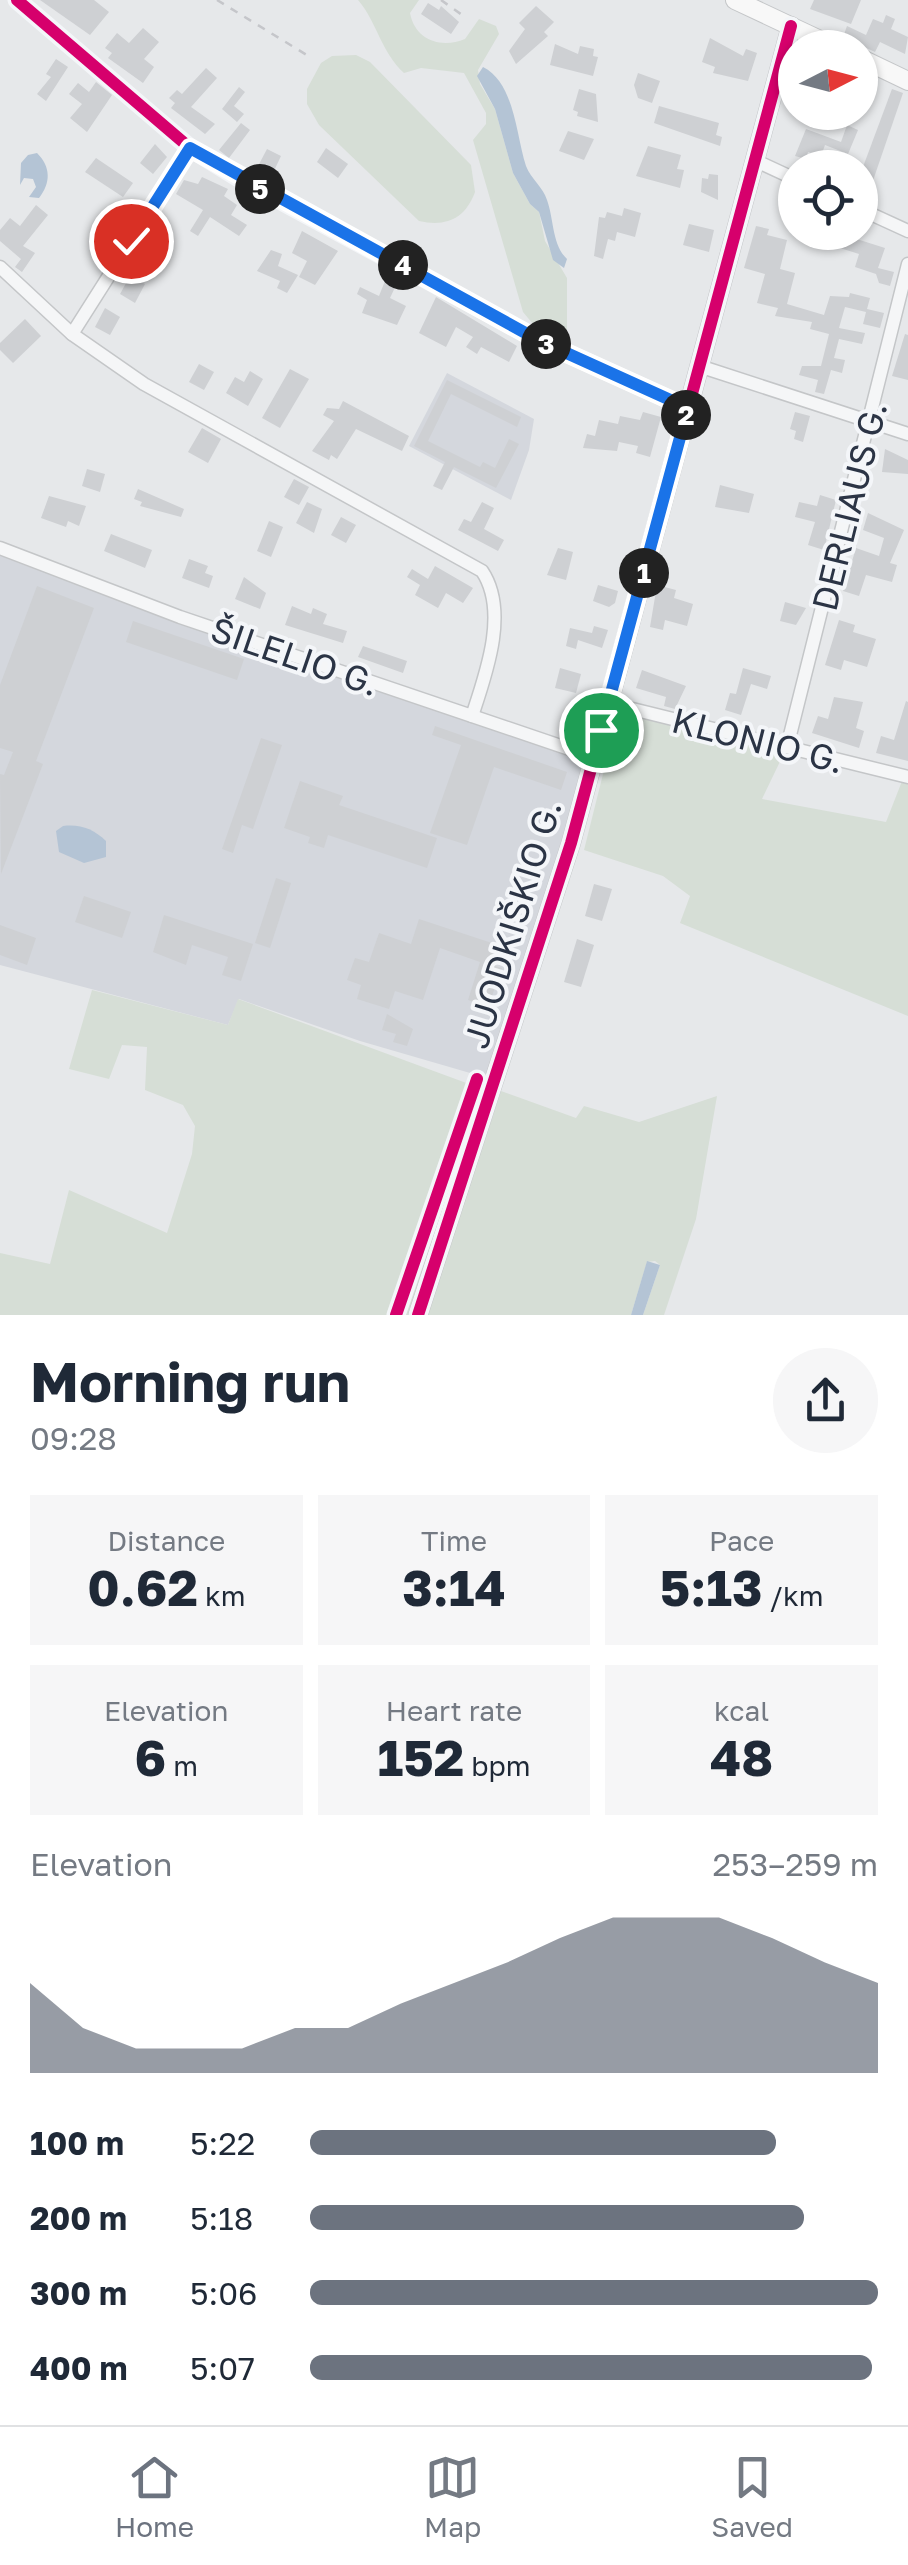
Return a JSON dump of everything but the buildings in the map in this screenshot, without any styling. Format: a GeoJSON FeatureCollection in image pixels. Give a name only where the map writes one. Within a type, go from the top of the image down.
{"type":"FeatureCollection","features":[{"type":"Feature","properties":{"kind":"main road"},"geometry":{"type":"LineString","coordinates":[[736,0],[799,30]]}},
{"type":"Feature","properties":{"kind":"main road"},"geometry":{"type":"LineString","coordinates":[[878,67],[908,81]]}},
{"type":"Feature","properties":{"kind":"street"},"geometry":{"type":"LineString","coordinates":[[17,0],[190,148],[540,341],[688,408]]}},
{"type":"Feature","properties":{"kind":"street","name":"JUODKIŠKIO G."},"geometry":{"type":"LineString","coordinates":[[418,1315],[565,860],[791,26]]}},
{"type":"Feature","properties":{"kind":"street"},"geometry":{"type":"LineString","coordinates":[[72,334],[190,148]]}},
{"type":"Feature","properties":{"kind":"street"},"geometry":{"type":"LineString","coordinates":[[754,160],[778,171]]}},
{"type":"Feature","properties":{"kind":"street"},"geometry":{"type":"LineString","coordinates":[[878,216],[908,230]]}},
{"type":"Feature","properties":{"kind":"street","name":"DERLIAUS G."},"geometry":{"type":"LineString","coordinates":[[787,747],[908,264]]}},
{"type":"Feature","properties":{"kind":"street"},"geometry":{"type":"LineString","coordinates":[[0,267],[72,334],[144,384],[482,571],[493,588],[493,612],[489,661],[472,716]]}},
{"type":"Feature","properties":{"kind":"street"},"geometry":{"type":"LineString","coordinates":[[699,366],[908,434]]}},
{"type":"Feature","properties":{"kind":"street","name":"ŠILELIO G."},"geometry":{"type":"LineString","coordinates":[[0,548],[180,617],[593,757]]}},
{"type":"Feature","properties":{"kind":"street","name":"KLONIO G."},"geometry":{"type":"LineString","coordinates":[[608,702],[908,776]]}},
{"type":"Feature","properties":{"kind":"path"},"geometry":{"type":"LineString","coordinates":[[217,0],[310,57]]}},
{"type":"Feature","properties":{"kind":"path"},"geometry":{"type":"LineString","coordinates":[[228,6],[230,0]]}},
{"type":"Feature","properties":{"kind":"path"},"geometry":{"type":"LineString","coordinates":[[442,0],[465,17]]}},
{"type":"Feature","properties":{"kind":"shaded area"},"geometry":{"type":"Polygon","coordinates":[[[358,0],[419,0],[410,13],[413,22],[423,36],[438,42],[465,39],[479,19],[496,26],[499,34],[478,70],[480,84],[495,109],[513,173],[530,204],[539,212],[545,241],[567,278],[567,340],[558,342],[538,330],[523,312],[473,140],[486,124],[486,113],[464,73],[421,68],[404,73],[358,0]]]}},
{"type":"Feature","properties":{"kind":"shaded area"},"geometry":{"type":"Polygon","coordinates":[[[356,55],[370,62],[471,165],[475,192],[460,215],[446,222],[419,221],[319,125],[307,104],[307,89],[321,63],[332,56],[356,55]]]}},
{"type":"Feature","properties":{"kind":"shaded area"},"geometry":{"type":"Polygon","coordinates":[[[447,373],[534,419],[529,450],[511,500],[409,446],[447,373]]]}},
{"type":"Feature","properties":{"kind":"shaded area"},"geometry":{"type":"Polygon","coordinates":[[[0,550],[309,668],[574,756],[587,767],[491,1073],[477,1075],[360,1041],[239,999],[228,1025],[0,965],[0,550]]]}},
{"type":"Feature","properties":{"kind":"shaded area"},"geometry":{"type":"Polygon","coordinates":[[[630,713],[787,747],[762,799],[886,822],[904,776],[908,777],[908,1016],[680,923],[690,896],[663,876],[584,850],[617,718],[630,713]]]}},
{"type":"Feature","properties":{"kind":"shaded area"},"geometry":{"type":"Polygon","coordinates":[[[92,990],[228,1025],[238,999],[480,1088],[483,1095],[411,1315],[0,1315],[0,1253],[50,1264],[69,1190],[167,1233],[192,1154],[195,1126],[183,1105],[145,1090],[147,1047],[122,1045],[109,1079],[69,1069],[92,990]]]}},
{"type":"Feature","properties":{"kind":"shaded area"},"geometry":{"type":"Polygon","coordinates":[[[501,1091],[576,1118],[584,1106],[639,1122],[717,1096],[696,1219],[664,1315],[643,1315],[660,1265],[655,1261],[647,1262],[631,1315],[427,1315],[501,1091]]]}},
{"type":"Feature","properties":{"kind":"water"},"geometry":{"type":"Polygon","coordinates":[[[483,67],[494,75],[508,97],[526,166],[545,195],[556,239],[567,259],[564,268],[553,260],[539,212],[530,204],[513,173],[495,109],[477,76],[483,67]]]}},
{"type":"Feature","properties":{"kind":"water"},"geometry":{"type":"Polygon","coordinates":[[[37,153],[48,175],[39,198],[29,197],[36,187],[33,179],[24,178],[20,185],[21,163],[28,155],[37,153]]]}},
{"type":"Feature","properties":{"kind":"water"},"geometry":{"type":"Polygon","coordinates":[[[63,826],[96,833],[106,841],[106,857],[84,863],[59,852],[56,831],[63,826]]]}},
{"type":"Feature","properties":{"kind":"water"},"geometry":{"type":"Polygon","coordinates":[[[647,1261],[660,1265],[643,1315],[631,1315],[647,1261]]]}},
{"type":"Feature","properties":{"kind":"cycle path"},"geometry":{"type":"LineString","coordinates":[[17,0],[190,148],[237,177],[540,341],[688,408]]}},
{"type":"Feature","properties":{"kind":"cycle path"},"geometry":{"type":"LineString","coordinates":[[418,1315],[571,843],[791,26]]}},
{"type":"Feature","properties":{"kind":"cycle path"},"geometry":{"type":"LineString","coordinates":[[396,1315],[477,1079]]}},
{"type":"Feature","properties":{"kind":"route"},"geometry":{"type":"LineString","coordinates":[[131,241],[190,148],[540,341],[688,408],[601,730]]}}]}
